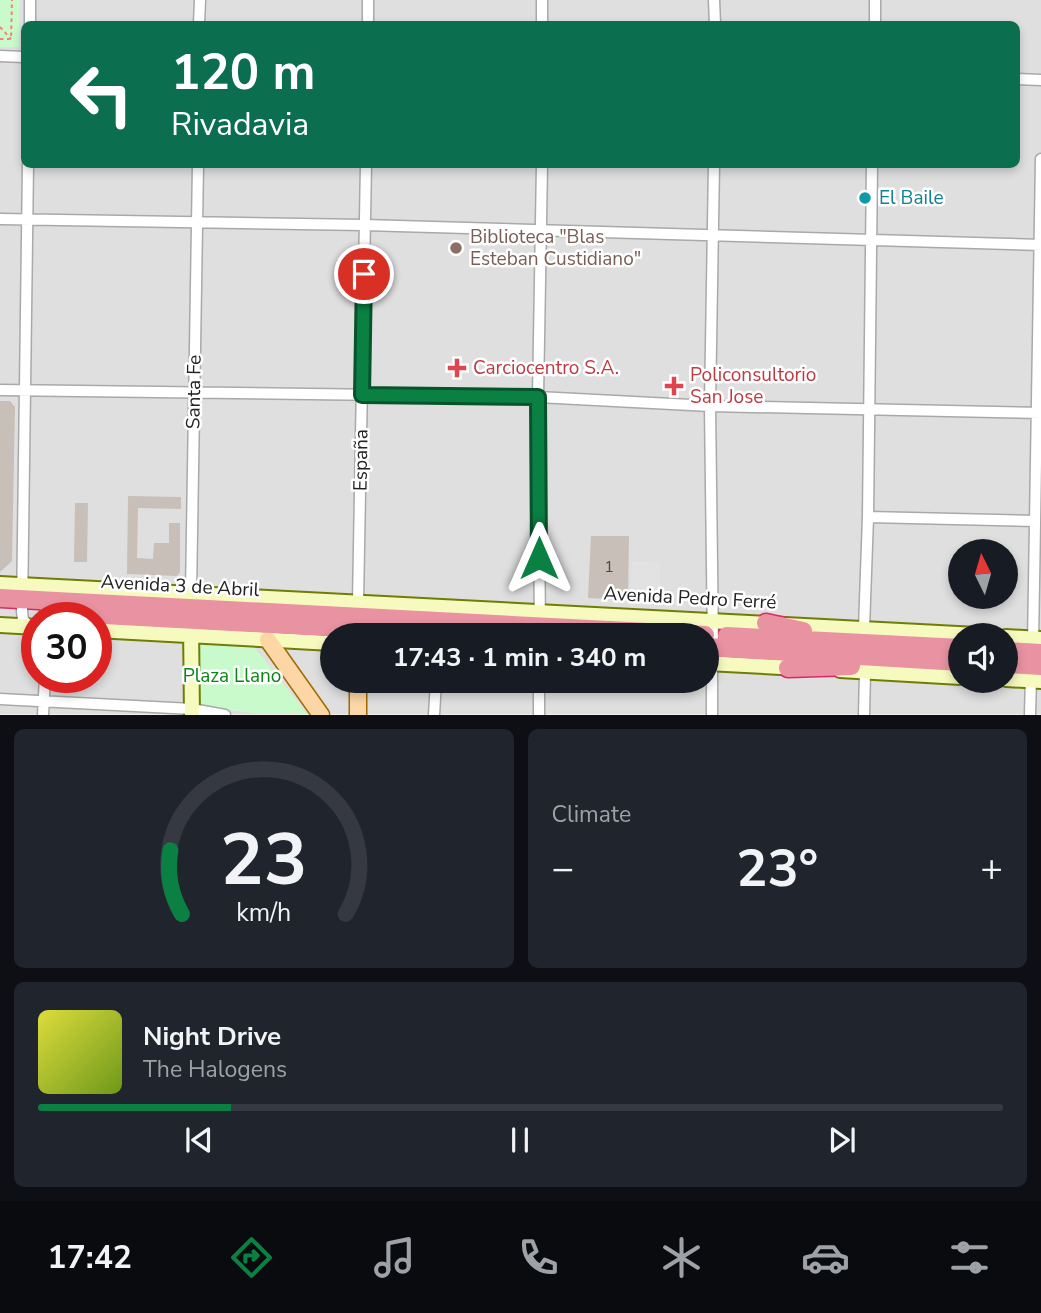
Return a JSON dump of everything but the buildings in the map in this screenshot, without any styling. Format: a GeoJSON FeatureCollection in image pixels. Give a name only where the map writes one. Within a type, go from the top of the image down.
{"type":"FeatureCollection","features":[{"type":"Feature","properties":{"kind":"highway","name":"Avenida 3 de Abril"},"geometry":{"type":"LineString","coordinates":[[0,598],[21,609]]}},
{"type":"Feature","properties":{"kind":"highway","name":"Avenida 3 de Abril"},"geometry":{"type":"LineString","coordinates":[[0,610],[21,612]]}},
{"type":"Feature","properties":{"kind":"highway","name":"Avenida 3 de Abril"},"geometry":{"type":"LineString","coordinates":[[112,614],[358,621]]}},
{"type":"Feature","properties":{"kind":"highway","name":"Avenida Pedro Ferré"},"geometry":{"type":"LineString","coordinates":[[358,621],[449,623]]}},
{"type":"Feature","properties":{"kind":"highway"},"geometry":{"type":"LineString","coordinates":[[766,623],[879,642]]}},
{"type":"Feature","properties":{"kind":"highway","name":"Avenida Pedro Ferré"},"geometry":{"type":"LineString","coordinates":[[719,643],[879,642],[948,659]]}},
{"type":"Feature","properties":{"kind":"highway","name":"Avenida Pedro Ferré"},"geometry":{"type":"LineString","coordinates":[[719,644],[948,661]]}},
{"type":"Feature","properties":{"kind":"highway"},"geometry":{"type":"LineString","coordinates":[[1018,654],[1037,659]]}},
{"type":"Feature","properties":{"kind":"highway"},"geometry":{"type":"LineString","coordinates":[[1018,662],[1037,659]]}},
{"type":"Feature","properties":{"kind":"highway"},"geometry":{"type":"LineString","coordinates":[[788,668],[948,662]]}},
{"type":"Feature","properties":{"kind":"main road","name":"Avenida 3 de Abril"},"geometry":{"type":"LineString","coordinates":[[0,584],[21,606]]}},
{"type":"Feature","properties":{"kind":"main road","name":"Avenida 3 de Abril"},"geometry":{"type":"LineString","coordinates":[[112,628],[273,598],[358,621]]}},
{"type":"Feature","properties":{"kind":"main road","name":"Avenida 3 de Abril"},"geometry":{"type":"LineString","coordinates":[[112,614],[191,614],[268,639],[320,642]]}},
{"type":"Feature","properties":{"kind":"main road"},"geometry":{"type":"LineString","coordinates":[[191,614],[192,712]]}},
{"type":"Feature","properties":{"kind":"main road","name":"Avenida 3 de Abril"},"geometry":{"type":"LineString","coordinates":[[0,625],[21,616]]}},
{"type":"Feature","properties":{"kind":"main road","name":"Avenida Pedro Ferré"},"geometry":{"type":"LineString","coordinates":[[719,639],[766,623],[948,633]]}},
{"type":"Feature","properties":{"kind":"main road"},"geometry":{"type":"LineString","coordinates":[[268,639],[321,715]]}},
{"type":"Feature","properties":{"kind":"main road","name":"Avenida Pedro Ferré"},"geometry":{"type":"LineString","coordinates":[[719,646],[788,668],[865,672],[948,663]]}},
{"type":"Feature","properties":{"kind":"main road"},"geometry":{"type":"LineString","coordinates":[[1018,646],[1037,659],[1018,671]]}},
{"type":"Feature","properties":{"kind":"main road"},"geometry":{"type":"LineString","coordinates":[[291,671],[329,715]]}},
{"type":"Feature","properties":{"kind":"main road"},"geometry":{"type":"LineString","coordinates":[[357,713],[358,693]]}},
{"type":"Feature","properties":{"kind":"street"},"geometry":{"type":"LineString","coordinates":[[30,0],[30,21]]}},
{"type":"Feature","properties":{"kind":"street"},"geometry":{"type":"LineString","coordinates":[[200,0],[200,21]]}},
{"type":"Feature","properties":{"kind":"street"},"geometry":{"type":"LineString","coordinates":[[368,0],[368,21]]}},
{"type":"Feature","properties":{"kind":"street"},"geometry":{"type":"LineString","coordinates":[[542,0],[542,21]]}},
{"type":"Feature","properties":{"kind":"street"},"geometry":{"type":"LineString","coordinates":[[715,0],[715,21]]}},
{"type":"Feature","properties":{"kind":"street"},"geometry":{"type":"LineString","coordinates":[[874,21],[875,0]]}},
{"type":"Feature","properties":{"kind":"street"},"geometry":{"type":"LineString","coordinates":[[0,56],[21,57]]}},
{"type":"Feature","properties":{"kind":"street"},"geometry":{"type":"LineString","coordinates":[[1020,79],[1041,80]]}},
{"type":"Feature","properties":{"kind":"street"},"geometry":{"type":"LineString","coordinates":[[1030,715],[1037,659],[1035,521],[1039,413],[1041,159]]}},
{"type":"Feature","properties":{"kind":"street"},"geometry":{"type":"LineString","coordinates":[[28,168],[25,390],[28,602]]}},
{"type":"Feature","properties":{"kind":"street","name":"Santa Fe"},"geometry":{"type":"LineString","coordinates":[[191,614],[198,168]]}},
{"type":"Feature","properties":{"kind":"street","name":"España"},"geometry":{"type":"LineString","coordinates":[[358,621],[366,168]]}},
{"type":"Feature","properties":{"kind":"street"},"geometry":{"type":"LineString","coordinates":[[540,623],[538,397],[542,168]]}},
{"type":"Feature","properties":{"kind":"street"},"geometry":{"type":"LineString","coordinates":[[709,623],[714,168]]}},
{"type":"Feature","properties":{"kind":"street"},"geometry":{"type":"LineString","coordinates":[[864,628],[873,168]]}},
{"type":"Feature","properties":{"kind":"street"},"geometry":{"type":"LineString","coordinates":[[0,219],[365,225],[1041,245]]}},
{"type":"Feature","properties":{"kind":"street"},"geometry":{"type":"LineString","coordinates":[[0,390],[538,397],[710,405],[1039,413]]}},
{"type":"Feature","properties":{"kind":"street"},"geometry":{"type":"LineString","coordinates":[[868,517],[1035,521]]}},
{"type":"Feature","properties":{"kind":"street"},"geometry":{"type":"LineString","coordinates":[[864,715],[865,672]]}},
{"type":"Feature","properties":{"kind":"street"},"geometry":{"type":"LineString","coordinates":[[43,715],[44,693]]}},
{"type":"Feature","properties":{"kind":"street"},"geometry":{"type":"LineString","coordinates":[[434,715],[435,693]]}},
{"type":"Feature","properties":{"kind":"street"},"geometry":{"type":"LineString","coordinates":[[539,693],[539,715]]}},
{"type":"Feature","properties":{"kind":"street"},"geometry":{"type":"LineString","coordinates":[[711,693],[712,715]]}},
{"type":"Feature","properties":{"kind":"street"},"geometry":{"type":"LineString","coordinates":[[0,699],[225,715]]}},
{"type":"Feature","properties":{"kind":"path"},"geometry":{"type":"LineString","coordinates":[[11,39],[12,0]]}},
{"type":"Feature","properties":{"kind":"path"},"geometry":{"type":"LineString","coordinates":[[0,27],[11,39]]}},
{"type":"Feature","properties":{"kind":"path"},"geometry":{"type":"LineString","coordinates":[[0,38],[11,39]]}},
{"type":"Feature","properties":{"kind":"shaded area"},"geometry":{"type":"Polygon","coordinates":[[[0,0],[1041,0],[1041,714],[0,714],[0,0]]]}},
{"type":"Feature","properties":{"kind":"shaded area"},"geometry":{"type":"Polygon","coordinates":[[[632,561],[660,562],[660,601],[630,600],[632,561]]]}},
{"type":"Feature","properties":{"kind":"green space"},"geometry":{"type":"Polygon","coordinates":[[[0,0],[20,0],[19,47],[0,47],[0,0]]]}},
{"type":"Feature","properties":{"kind":"green space","name":"Plaza Llano"},"geometry":{"type":"Polygon","coordinates":[[[196,641],[251,643],[307,714],[258,714],[196,705],[196,641]]]}},
{"type":"Feature","properties":{"kind":"place","name":"El Baile"},"geometry":{"type":"Point","coordinates":[865,198]}},
{"type":"Feature","properties":{"kind":"place","name":"Biblioteca \"Blas Esteban Custidiano\""},"geometry":{"type":"Point","coordinates":[456,248]}},
{"type":"Feature","properties":{"kind":"place","name":"Carciocentro S.A."},"geometry":{"type":"Point","coordinates":[457,368]}},
{"type":"Feature","properties":{"kind":"place","name":"Policonsultorio San Jose"},"geometry":{"type":"Point","coordinates":[674,386]}},
{"type":"Feature","properties":{"kind":"route"},"geometry":{"type":"LineString","coordinates":[[364,274],[362,395],[538,397],[539,558]]}}]}
